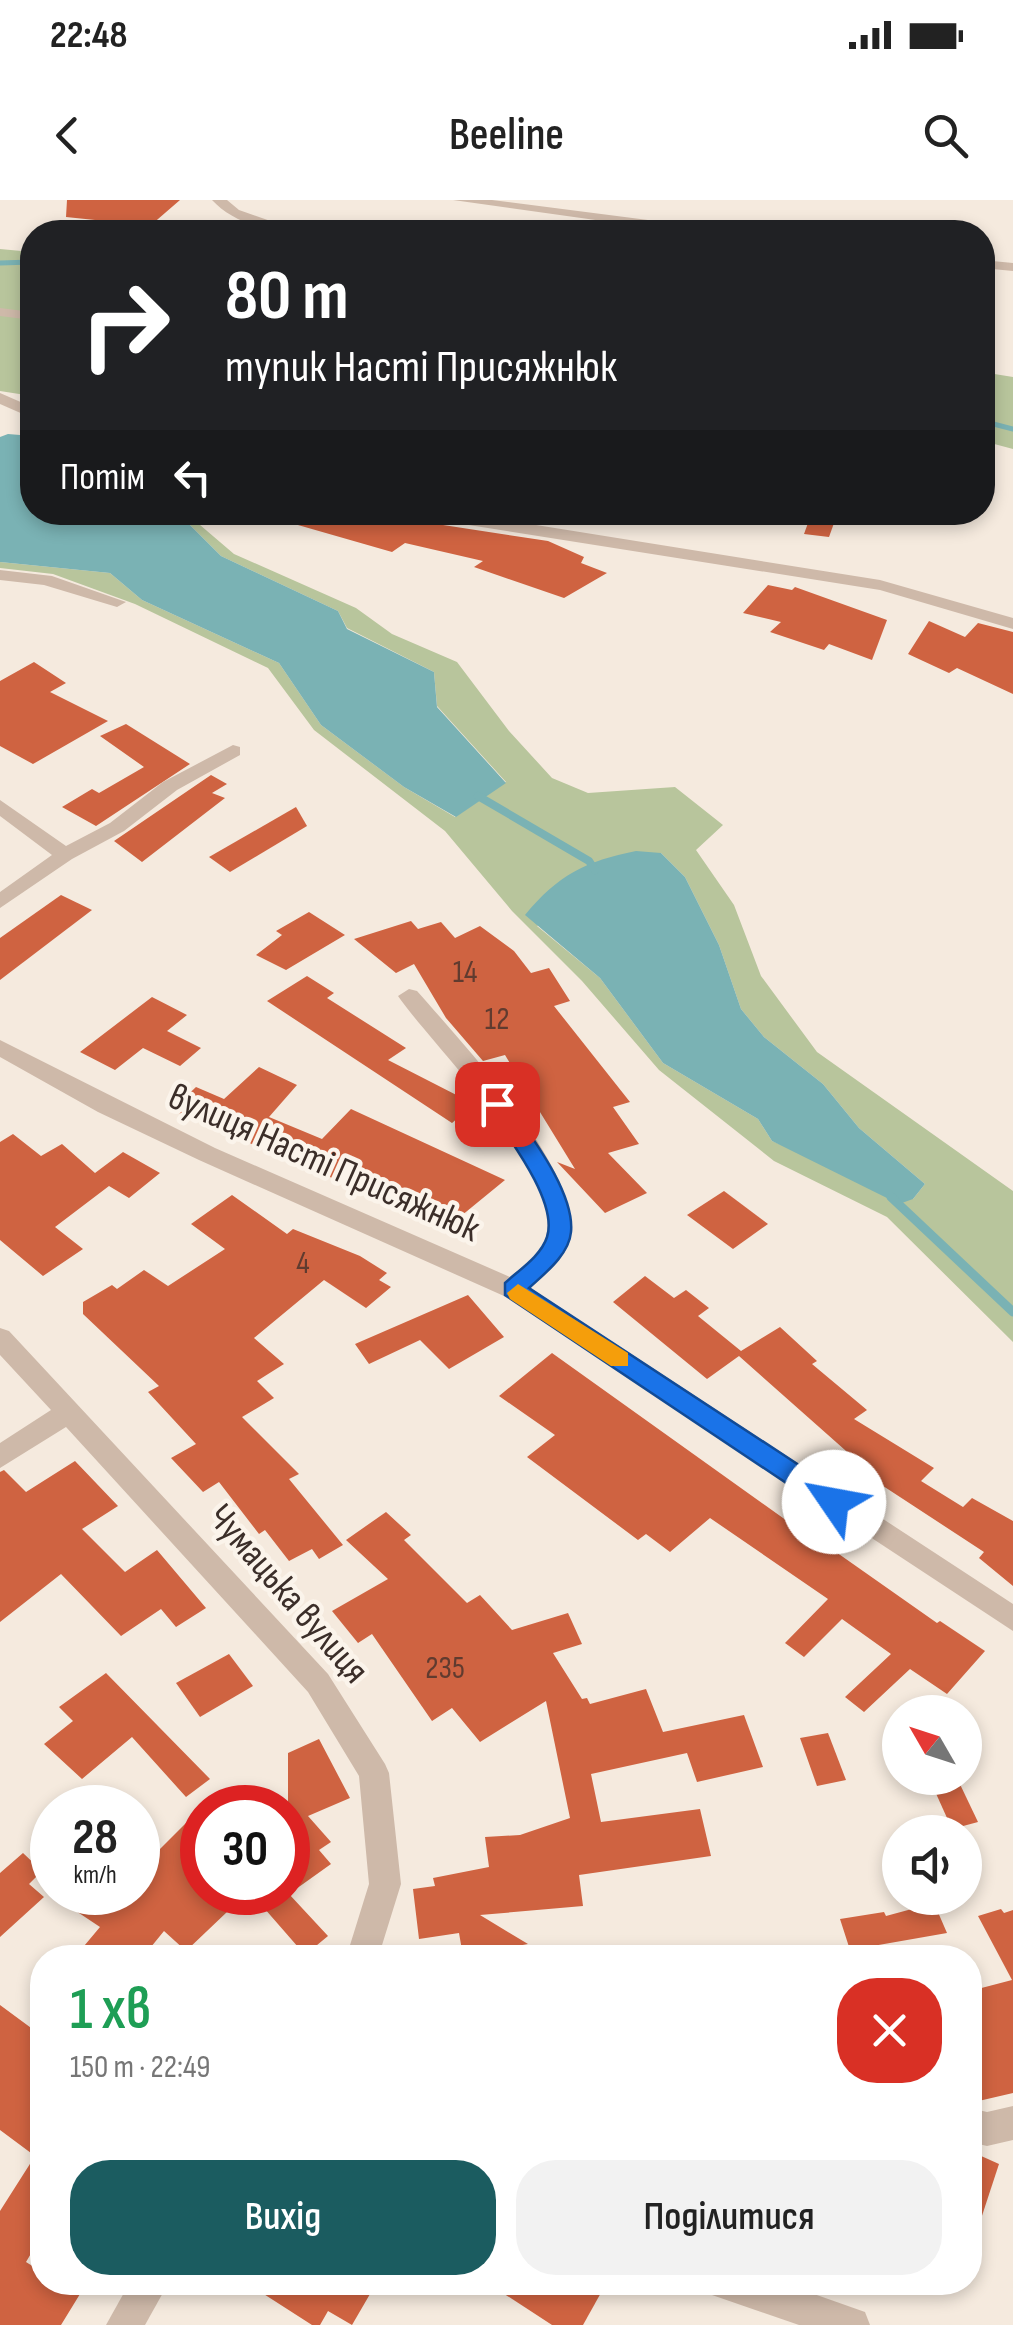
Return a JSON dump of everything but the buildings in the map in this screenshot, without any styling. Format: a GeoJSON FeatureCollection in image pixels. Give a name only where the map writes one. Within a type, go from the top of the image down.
{"type":"FeatureCollection","features":[{"type":"Feature","properties":{"kind":"street"},"geometry":{"type":"LineString","coordinates":[[220,200],[234,213],[256,220]]}},
{"type":"Feature","properties":{"kind":"street"},"geometry":{"type":"LineString","coordinates":[[460,200],[616,220]]}},
{"type":"Feature","properties":{"kind":"street"},"geometry":{"type":"LineString","coordinates":[[500,525],[880,585],[1013,624]]}},
{"type":"Feature","properties":{"kind":"street"},"geometry":{"type":"LineString","coordinates":[[0,575],[46,580],[117,602]]}},
{"type":"Feature","properties":{"kind":"street"},"geometry":{"type":"LineString","coordinates":[[0,902],[65,855],[117,828],[170,786],[232,750]]}},
{"type":"Feature","properties":{"kind":"street"},"geometry":{"type":"LineString","coordinates":[[0,806],[65,855]]}},
{"type":"Feature","properties":{"kind":"street"},"geometry":{"type":"LineString","coordinates":[[409,996],[479,1077],[533,1156],[556,1204],[560,1234],[548,1258],[513,1289]]}},
{"type":"Feature","properties":{"kind":"street","name":"вулиця Насті Присяжнюк"},"geometry":{"type":"LineString","coordinates":[[0,1047],[106,1106],[207,1154],[513,1289],[1013,1619]]}},
{"type":"Feature","properties":{"kind":"street","name":"Чумацька вулиця"},"geometry":{"type":"LineString","coordinates":[[0,1338],[318,1683],[374,1773],[385,1884],[366,1945]]}},
{"type":"Feature","properties":{"kind":"street"},"geometry":{"type":"LineString","coordinates":[[0,1457],[68,1412]]}},
{"type":"Feature","properties":{"kind":"street"},"geometry":{"type":"LineString","coordinates":[[982,2127],[1013,2123]]}},
{"type":"Feature","properties":{"kind":"street"},"geometry":{"type":"LineString","coordinates":[[124,2325],[143,2295]]}},
{"type":"Feature","properties":{"kind":"street"},"geometry":{"type":"LineString","coordinates":[[763,2295],[852,2325]]}},
{"type":"Feature","properties":{"kind":"green space"},"geometry":{"type":"Polygon","coordinates":[[[0,249],[20,251],[20,394],[0,391],[0,249]]]}},
{"type":"Feature","properties":{"kind":"green space"},"geometry":{"type":"Polygon","coordinates":[[[995,374],[1013,377],[1013,449],[995,444],[995,374]]]}},
{"type":"Feature","properties":{"kind":"green space"},"geometry":{"type":"Polygon","coordinates":[[[190,525],[200,525],[234,554],[356,608],[392,634],[457,662],[509,731],[552,778],[588,793],[675,787],[723,825],[696,850],[734,905],[761,976],[817,1052],[1013,1191],[1013,1342],[887,1217],[774,1161],[659,1070],[582,981],[512,911],[445,831],[314,730],[268,668],[135,604],[53,574],[0,568],[0,562],[110,573],[142,600],[279,663],[321,725],[404,787],[455,817],[506,782],[437,706],[434,672],[347,628],[338,611],[221,556],[190,525]],[[661,853],[537,926],[600,978],[663,1063],[758,1119],[772,1141],[913,1199],[925,1184],[859,1128],[823,1084],[764,1037],[741,1009],[719,945],[685,877],[661,853]]]}},
{"type":"Feature","properties":{"kind":"water"},"geometry":{"type":"Polygon","coordinates":[[[20,435],[20,525],[190,525],[221,556],[338,611],[347,629],[434,672],[437,707],[506,783],[456,817],[404,787],[321,725],[279,663],[142,600],[110,573],[0,562],[0,437],[20,435]]]}},
{"type":"Feature","properties":{"kind":"water"},"geometry":{"type":"Polygon","coordinates":[[[636,851],[661,853],[685,877],[719,945],[741,1009],[764,1037],[823,1084],[859,1128],[925,1184],[913,1199],[899,1204],[772,1141],[758,1119],[663,1063],[600,978],[525,915],[574,872],[636,851]]]}},
{"type":"Feature","properties":{"kind":"waterway"},"geometry":{"type":"LineString","coordinates":[[0,263],[20,262]]}},
{"type":"Feature","properties":{"kind":"waterway"},"geometry":{"type":"LineString","coordinates":[[995,424],[1013,429]]}},
{"type":"Feature","properties":{"kind":"waterway"},"geometry":{"type":"LineString","coordinates":[[478,796],[589,861],[595,870]]}},
{"type":"Feature","properties":{"kind":"waterway"},"geometry":{"type":"LineString","coordinates":[[891,1197],[1013,1312]]}},
{"type":"Feature","properties":{"kind":"slow traffic"},"geometry":{"type":"LineString","coordinates":[[518,1293],[619,1360]]}},
{"type":"Feature","properties":{"kind":"route"},"geometry":{"type":"LineString","coordinates":[[497,1104],[533,1156],[556,1204],[560,1234],[548,1258],[513,1289],[834,1502]]}}]}
